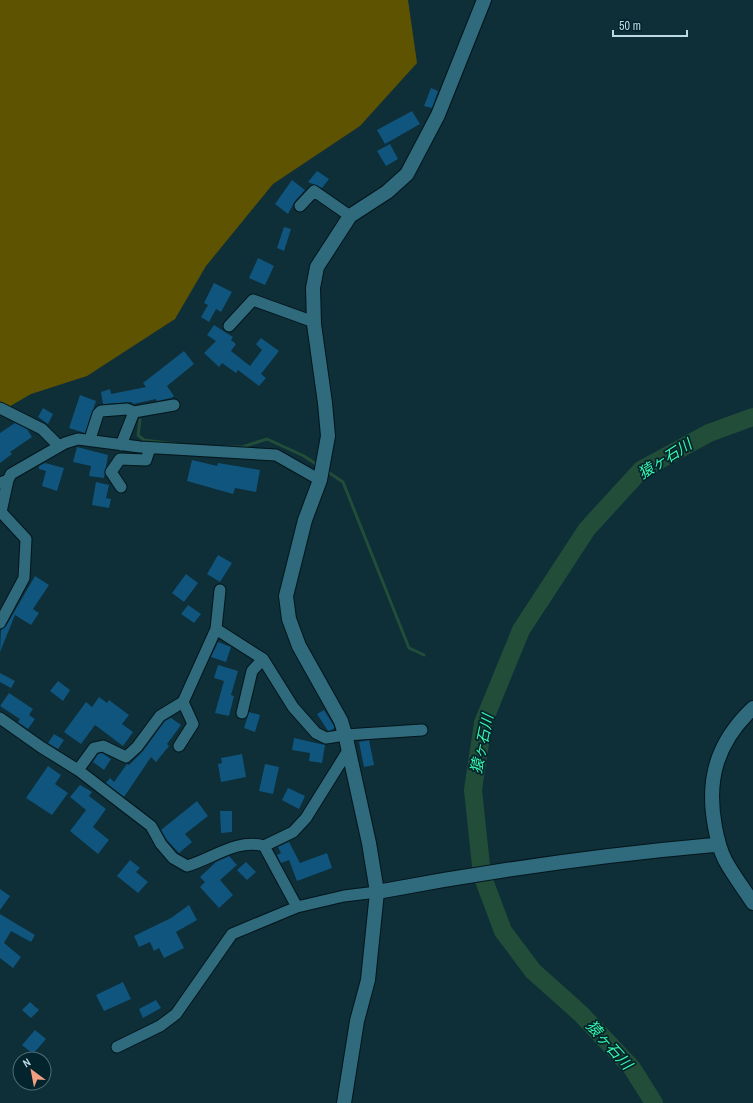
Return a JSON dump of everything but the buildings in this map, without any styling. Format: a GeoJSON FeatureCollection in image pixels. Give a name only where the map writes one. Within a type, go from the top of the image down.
{"type":"FeatureCollection","features":[{"type":"Feature","properties":{"kind":"street"},"geometry":{"type":"LineString","coordinates":[[344,1103],[357,1021],[368,980],[377,892],[369,843],[345,734],[341,721],[299,646],[289,619],[286,596],[305,520],[320,480],[328,436],[314,322],[313,288],[317,267],[350,216],[387,192],[407,174],[438,115],[484,0]]}},
{"type":"Feature","properties":{"kind":"street"},"geometry":{"type":"LineString","coordinates":[[300,206],[314,191],[350,216]]}},
{"type":"Feature","properties":{"kind":"street"},"geometry":{"type":"LineString","coordinates":[[230,326],[253,300],[314,322]]}},
{"type":"Feature","properties":{"kind":"street"},"geometry":{"type":"LineString","coordinates":[[90,439],[98,414],[101,411],[127,409],[134,412],[174,405]]}},
{"type":"Feature","properties":{"kind":"street"},"geometry":{"type":"LineString","coordinates":[[0,408],[42,429],[59,446]]}},
{"type":"Feature","properties":{"kind":"street"},"geometry":{"type":"LineString","coordinates":[[122,445],[134,412]]}},
{"type":"Feature","properties":{"kind":"street"},"geometry":{"type":"LineString","coordinates":[[0,623],[24,578],[26,547],[26,539],[1,512],[4,481],[11,474],[59,446],[78,439],[90,439],[150,448],[276,455],[320,480]]}},
{"type":"Feature","properties":{"kind":"street"},"geometry":{"type":"LineString","coordinates":[[122,488],[111,472],[120,460],[146,460],[150,448]]}},
{"type":"Feature","properties":{"kind":"street"},"geometry":{"type":"LineString","coordinates":[[78,770],[94,748],[103,746],[126,757],[136,747],[160,716],[183,702],[216,629],[220,590]]}},
{"type":"Feature","properties":{"kind":"street"},"geometry":{"type":"LineString","coordinates":[[216,629],[263,659],[293,707],[316,733],[326,738],[345,734],[422,730]]}},
{"type":"Feature","properties":{"kind":"street"},"geometry":{"type":"LineString","coordinates":[[242,713],[252,671],[263,659]]}},
{"type":"Feature","properties":{"kind":"street"},"geometry":{"type":"LineString","coordinates":[[179,746],[193,724],[183,702]]}},
{"type":"Feature","properties":{"kind":"street"},"geometry":{"type":"LineString","coordinates":[[753,708],[728,738],[714,770],[711,806],[718,840],[724,859],[753,904]]}},
{"type":"Feature","properties":{"kind":"street"},"geometry":{"type":"LineString","coordinates":[[0,718],[41,747],[78,770],[151,826],[173,858],[187,866],[203,862],[236,846],[258,844],[264,846],[297,907]]}},
{"type":"Feature","properties":{"kind":"street"},"geometry":{"type":"LineString","coordinates":[[264,846],[293,832],[306,818],[349,749]]}},
{"type":"Feature","properties":{"kind":"street"},"geometry":{"type":"LineString","coordinates":[[117,1047],[160,1026],[176,1014],[232,934],[297,907],[344,896],[640,851],[714,845],[718,840]]}},
{"type":"Feature","properties":{"kind":"shaded area"},"geometry":{"type":"Polygon","coordinates":[[[0,0],[408,0],[417,63],[360,126],[273,184],[206,266],[175,319],[87,376],[31,394],[0,412],[0,0]]]}},
{"type":"Feature","properties":{"kind":"waterway","name":"猿ヶ石川"},"geometry":{"type":"LineString","coordinates":[[654,1103],[632,1068],[581,1014],[533,971],[503,931],[482,875],[473,790],[483,723],[521,630],[587,529],[641,470],[709,433],[753,417]]}},
{"type":"Feature","properties":{"kind":"waterway"},"geometry":{"type":"LineString","coordinates":[[140,420],[138,435],[144,440],[175,444]]}},
{"type":"Feature","properties":{"kind":"waterway"},"geometry":{"type":"LineString","coordinates":[[224,447],[242,447],[267,439],[304,456],[319,466]]}},
{"type":"Feature","properties":{"kind":"waterway"},"geometry":{"type":"LineString","coordinates":[[325,470],[343,482],[409,648],[424,655]]}}]}
